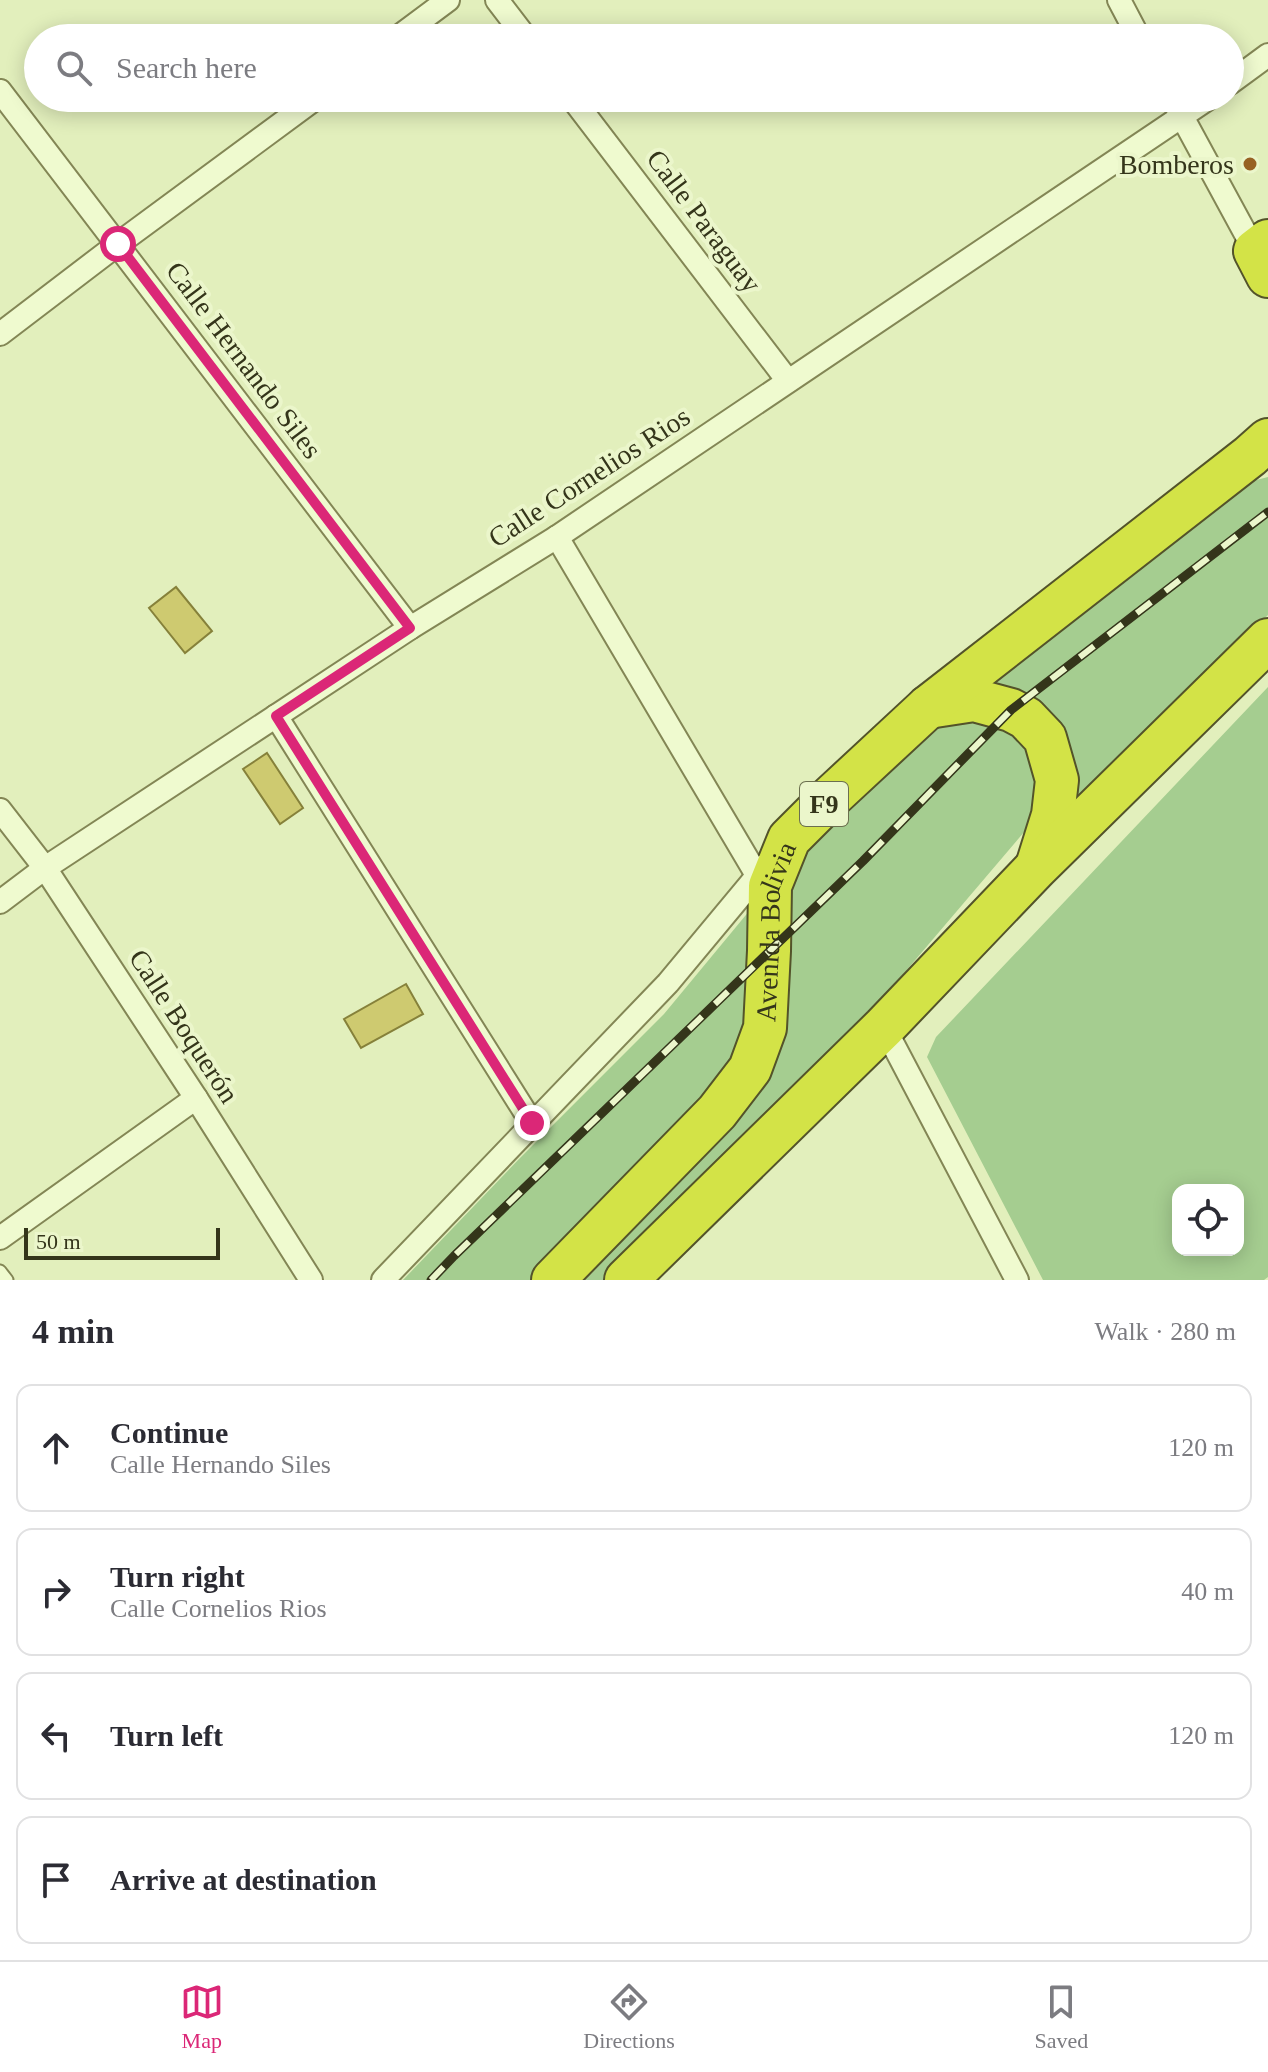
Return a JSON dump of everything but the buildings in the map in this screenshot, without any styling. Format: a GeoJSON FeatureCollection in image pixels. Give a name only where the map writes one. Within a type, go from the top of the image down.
{"type":"FeatureCollection","features":[{"type":"Feature","properties":{"kind":"highway","name":"Avenida Bolivia"},"geometry":{"type":"LineString","coordinates":[[553,1280],[717,1112],[750,1069],[765,1028],[769,951],[764,886],[770,886],[789,839],[928,707],[1262,451]]}},
{"type":"Feature","properties":{"kind":"highway"},"geometry":{"type":"LineString","coordinates":[[632,1278],[884,1027],[1036,868],[1268,640]]}},
{"type":"Feature","properties":{"kind":"highway"},"geometry":{"type":"LineString","coordinates":[[928,707],[974,700],[1011,710],[1026,718],[1045,738],[1057,780],[1053,815],[1036,868]]}},
{"type":"Feature","properties":{"kind":"street"},"geometry":{"type":"LineString","coordinates":[[416,24],[448,0]]}},
{"type":"Feature","properties":{"kind":"street"},"geometry":{"type":"LineString","coordinates":[[497,0],[515,24]]}},
{"type":"Feature","properties":{"kind":"street"},"geometry":{"type":"LineString","coordinates":[[1119,0],[1132,24]]}},
{"type":"Feature","properties":{"kind":"street"},"geometry":{"type":"LineString","coordinates":[[1244,73],[1268,55]]}},
{"type":"Feature","properties":{"kind":"street","name":"Calle Hernando Siles"},"geometry":{"type":"LineString","coordinates":[[0,91],[410,628]]}},
{"type":"Feature","properties":{"kind":"street"},"geometry":{"type":"LineString","coordinates":[[0,334],[297,112]]}},
{"type":"Feature","properties":{"kind":"street","name":"Calle Paraguay"},"geometry":{"type":"LineString","coordinates":[[583,112],[788,381]]}},
{"type":"Feature","properties":{"kind":"street","name":"Calle Cornelios Rios"},"geometry":{"type":"LineString","coordinates":[[0,902],[45,868],[410,628],[557,537],[788,381],[1171,112]]}},
{"type":"Feature","properties":{"kind":"street"},"geometry":{"type":"LineString","coordinates":[[1181,112],[1264,256]]}},
{"type":"Feature","properties":{"kind":"street"},"geometry":{"type":"LineString","coordinates":[[383,1280],[764,886],[557,537]]}},
{"type":"Feature","properties":{"kind":"street"},"geometry":{"type":"LineString","coordinates":[[276,716],[532,1123]]}},
{"type":"Feature","properties":{"kind":"street","name":"Calle Boquerón"},"geometry":{"type":"LineString","coordinates":[[0,810],[45,868],[311,1280]]}},
{"type":"Feature","properties":{"kind":"street"},"geometry":{"type":"LineString","coordinates":[[884,1027],[1017,1280]]}},
{"type":"Feature","properties":{"kind":"street"},"geometry":{"type":"LineString","coordinates":[[0,1238],[196,1098]]}},
{"type":"Feature","properties":{"kind":"lane"},"geometry":{"type":"LineString","coordinates":[[0,1271],[7,1280]]}},
{"type":"Feature","properties":{"kind":"green space"},"geometry":{"type":"Polygon","coordinates":[[[1268,477],[1268,615],[1063,820],[1069,793],[979,683],[1229,487],[1268,477]]]}},
{"type":"Feature","properties":{"kind":"green space"},"geometry":{"type":"Polygon","coordinates":[[[1268,687],[1268,1277],[1264,1280],[1043,1280],[927,1057],[936,1037],[1268,687]]]}},
{"type":"Feature","properties":{"kind":"green space"},"geometry":{"type":"Polygon","coordinates":[[[960,715],[1016,732],[1035,753],[1044,785],[1031,824],[865,1019],[605,1280],[573,1280],[758,1088],[788,868],[927,725],[960,715]]]}},
{"type":"Feature","properties":{"kind":"green space"},"geometry":{"type":"Polygon","coordinates":[[[755,904],[748,1026],[737,1053],[714,1087],[531,1280],[403,1280],[664,1014],[755,904]]]}},
{"type":"Feature","properties":{"kind":"railway"},"geometry":{"type":"LineString","coordinates":[[431,1280],[863,861],[1011,710],[1268,512]]}},
{"type":"Feature","properties":{"kind":"place","name":"Bomberos"},"geometry":{"type":"Point","coordinates":[1250,164]}},
{"type":"Feature","properties":{"kind":"route"},"geometry":{"type":"LineString","coordinates":[[118,244],[410,628],[276,716],[532,1123]]}}]}
